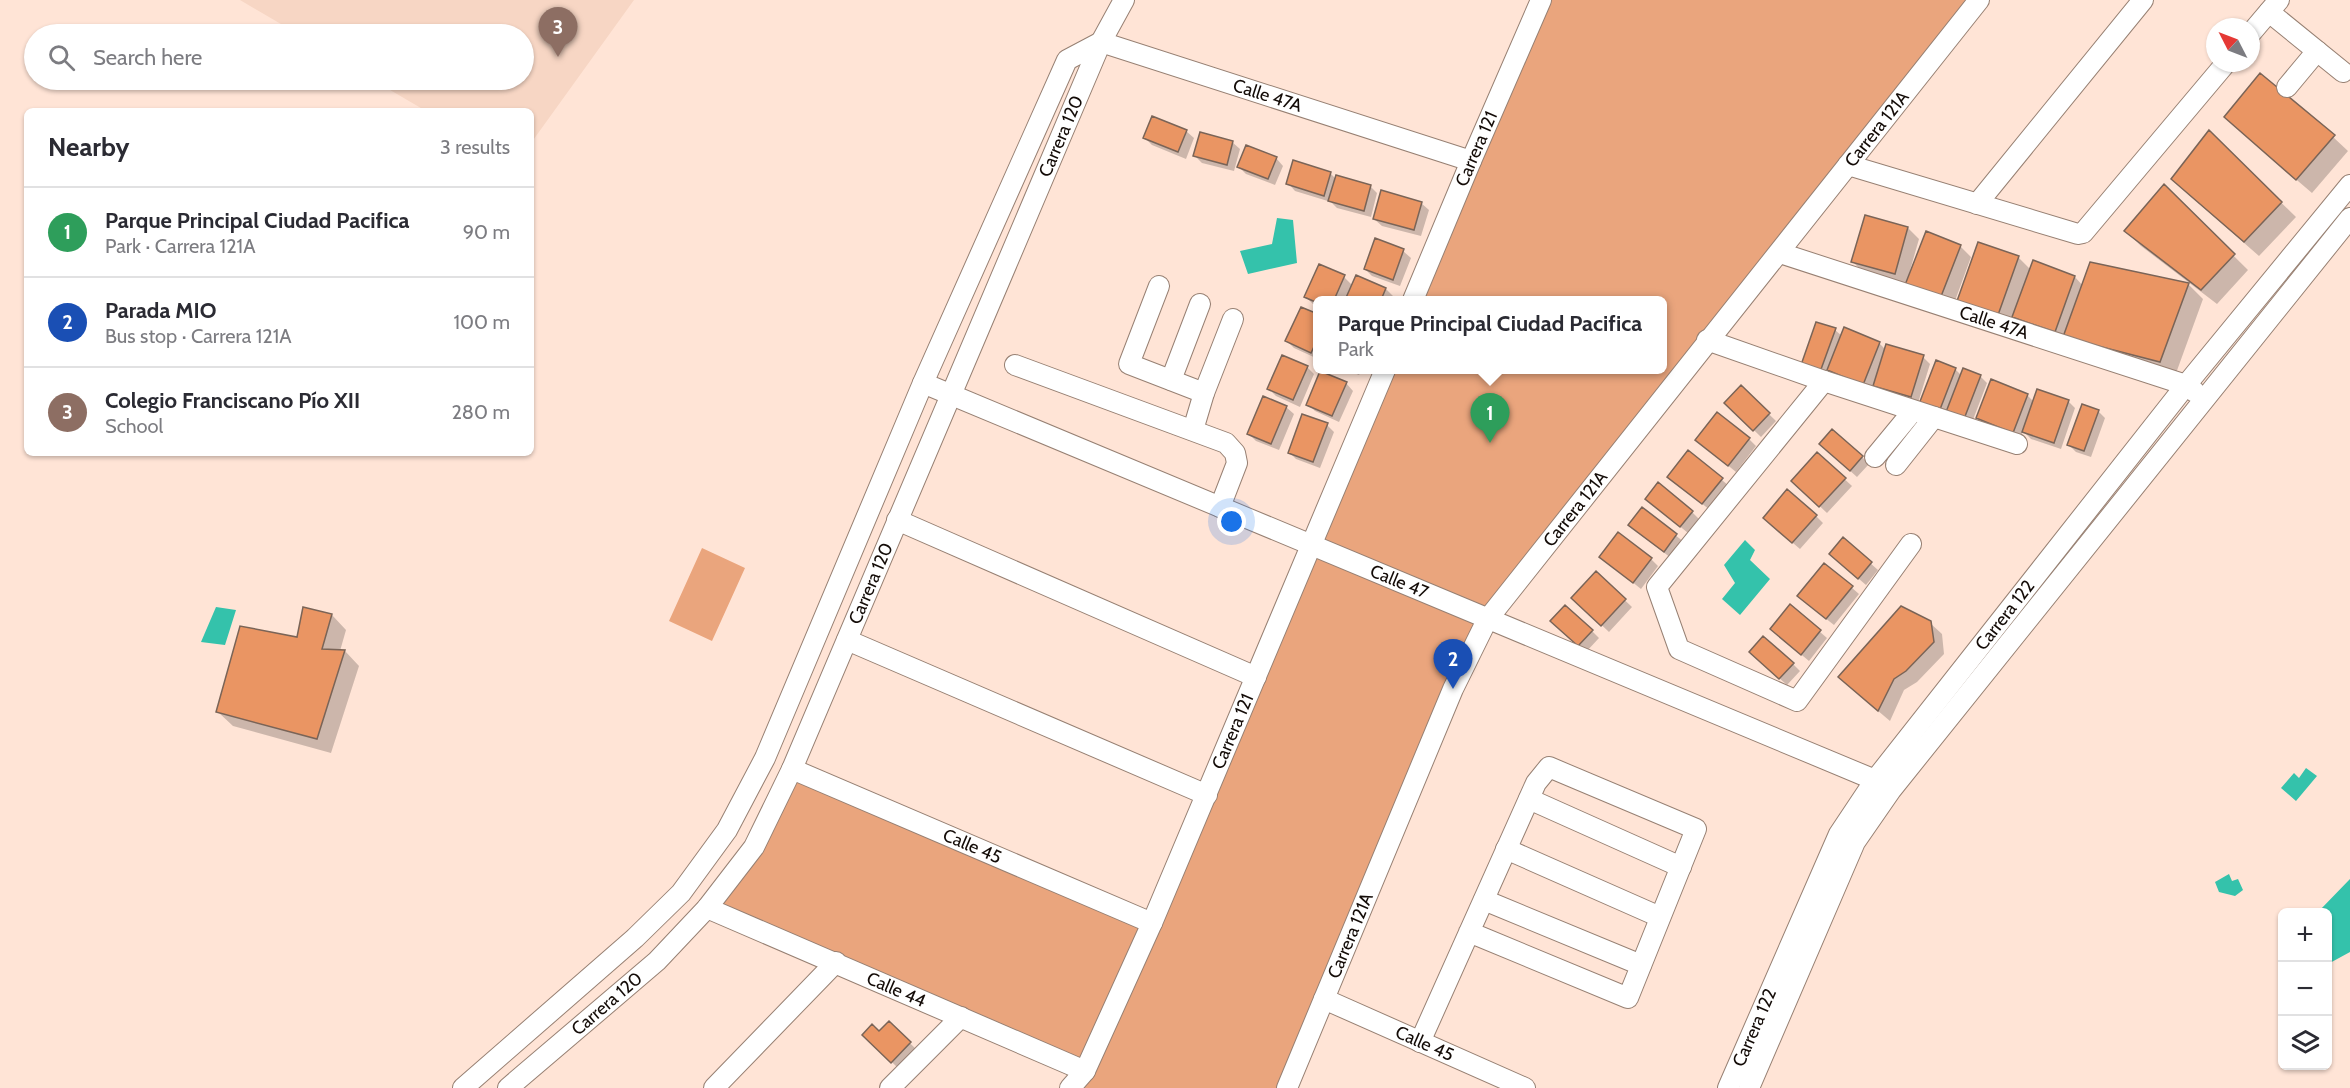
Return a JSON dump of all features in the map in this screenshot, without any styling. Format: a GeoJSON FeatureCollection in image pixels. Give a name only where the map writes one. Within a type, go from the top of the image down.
{"type":"FeatureCollection","features":[{"type":"Feature","properties":{"kind":"street","name":"Carrera 120"},"geometry":{"type":"LineString","coordinates":[[508,1088],[657,961],[707,908],[754,847],[792,769],[1101,42],[1124,0]]}},
{"type":"Feature","properties":{"kind":"street","name":"Carrera 121"},"geometry":{"type":"LineString","coordinates":[[1415,296],[1541,0]]}},
{"type":"Feature","properties":{"kind":"street","name":"Carrera 121A"},"geometry":{"type":"LineString","coordinates":[[1287,1088],[1453,689],[1487,620],[1979,0]]}},
{"type":"Feature","properties":{"kind":"street"},"geometry":{"type":"LineString","coordinates":[[1977,204],[2143,0]]}},
{"type":"Feature","properties":{"kind":"street"},"geometry":{"type":"LineString","coordinates":[[2260,22],[2274,6],[2317,51],[2343,72]]}},
{"type":"Feature","properties":{"kind":"street","name":"Carrera 120"},"geometry":{"type":"LineString","coordinates":[[463,1088],[635,938],[681,893],[727,830],[765,758],[923,383],[1067,60],[1101,42]]}},
{"type":"Feature","properties":{"kind":"street","name":"Calle 47A"},"geometry":{"type":"LineString","coordinates":[[1101,42],[1471,161]]}},
{"type":"Feature","properties":{"kind":"street"},"geometry":{"type":"LineString","coordinates":[[2287,87],[2317,51]]}},
{"type":"Feature","properties":{"kind":"street"},"geometry":{"type":"LineString","coordinates":[[1848,165],[2078,234],[2083,233],[2218,72]]}},
{"type":"Feature","properties":{"kind":"street","name":"Carrera 122"},"geometry":{"type":"LineString","coordinates":[[1749,1088],[1883,785],[2186,385],[2350,184]]}},
{"type":"Feature","properties":{"kind":"street","name":"Carrera 122"},"geometry":{"type":"LineString","coordinates":[[1728,1088],[1839,834],[1883,785],[2205,400],[2350,218]]}},
{"type":"Feature","properties":{"kind":"street","name":"Calle 47A"},"geometry":{"type":"LineString","coordinates":[[1780,253],[2186,385],[2205,400]]}},
{"type":"Feature","properties":{"kind":"street"},"geometry":{"type":"LineString","coordinates":[[1159,286],[1129,364],[1204,393]]}},
{"type":"Feature","properties":{"kind":"street"},"geometry":{"type":"LineString","coordinates":[[1171,380],[1200,304]]}},
{"type":"Feature","properties":{"kind":"street"},"geometry":{"type":"LineString","coordinates":[[1193,430],[1204,393],[1233,319]]}},
{"type":"Feature","properties":{"kind":"street"},"geometry":{"type":"LineString","coordinates":[[1707,340],[2017,444]]}},
{"type":"Feature","properties":{"kind":"street"},"geometry":{"type":"LineString","coordinates":[[1015,365],[1226,443],[1235,453],[1237,463],[1220,507]]}},
{"type":"Feature","properties":{"kind":"street","name":"Carrera 121"},"geometry":{"type":"LineString","coordinates":[[1070,1088],[1085,1071],[1152,923],[1383,374]]}},
{"type":"Feature","properties":{"kind":"street"},"geometry":{"type":"LineString","coordinates":[[1824,381],[1657,587],[1679,649],[1797,701],[1911,544]]}},
{"type":"Feature","properties":{"kind":"street","name":"Calle 47"},"geometry":{"type":"LineString","coordinates":[[923,383],[1883,785]]}},
{"type":"Feature","properties":{"kind":"street"},"geometry":{"type":"LineString","coordinates":[[1875,457],[1913,411]]}},
{"type":"Feature","properties":{"kind":"street"},"geometry":{"type":"LineString","coordinates":[[1896,465],[1934,417]]}},
{"type":"Feature","properties":{"kind":"street"},"geometry":{"type":"LineString","coordinates":[[897,520],[1256,677]]}},
{"type":"Feature","properties":{"kind":"street"},"geometry":{"type":"LineString","coordinates":[[847,640],[1207,795]]}},
{"type":"Feature","properties":{"kind":"street"},"geometry":{"type":"LineString","coordinates":[[1420,1042],[1469,932],[1484,900],[1506,849],[1536,783],[1549,767],[1696,829],[1628,998],[1469,932]]}},
{"type":"Feature","properties":{"kind":"street","name":"Calle 45"},"geometry":{"type":"LineString","coordinates":[[792,769],[1152,923]]}},
{"type":"Feature","properties":{"kind":"street"},"geometry":{"type":"LineString","coordinates":[[1529,799],[1681,867]]}},
{"type":"Feature","properties":{"kind":"street"},"geometry":{"type":"LineString","coordinates":[[1506,849],[1660,917]]}},
{"type":"Feature","properties":{"kind":"street"},"geometry":{"type":"LineString","coordinates":[[1484,900],[1641,965]]}},
{"type":"Feature","properties":{"kind":"street","name":"Calle 44"},"geometry":{"type":"LineString","coordinates":[[707,908],[1085,1071]]}},
{"type":"Feature","properties":{"kind":"street"},"geometry":{"type":"LineString","coordinates":[[714,1088],[836,962]]}},
{"type":"Feature","properties":{"kind":"street","name":"Calle 45"},"geometry":{"type":"LineString","coordinates":[[1324,999],[1525,1088]]}},
{"type":"Feature","properties":{"kind":"street"},"geometry":{"type":"LineString","coordinates":[[890,1088],[961,1017]]}},
{"type":"Feature","properties":{"kind":"shaded area"},"geometry":{"type":"Polygon","coordinates":[[[240,0],[634,0],[534,139],[534,108],[421,108],[390,90],[534,90],[534,24],[281,24],[240,0]]]}},
{"type":"Feature","properties":{"kind":"shaded area"},"geometry":{"type":"Polygon","coordinates":[[[1541,0],[1979,0],[1487,620],[1287,1088],[1070,1088],[1084,1072],[707,908],[792,769],[1152,923],[1383,374],[1667,374],[1667,296],[1415,296],[1541,0]]]}},
{"type":"Feature","properties":{"kind":"shaded area"},"geometry":{"type":"Polygon","coordinates":[[[702,548],[745,568],[712,641],[669,621],[702,548]]]}},
{"type":"Feature","properties":{"kind":"water"},"geometry":{"type":"Polygon","coordinates":[[[1277,218],[1293,220],[1297,263],[1248,274],[1240,251],[1272,244],[1277,218]]]}},
{"type":"Feature","properties":{"kind":"water"},"geometry":{"type":"Polygon","coordinates":[[[1745,540],[1755,550],[1750,560],[1770,579],[1740,615],[1722,599],[1735,583],[1724,565],[1745,540]]]}},
{"type":"Feature","properties":{"kind":"water"},"geometry":{"type":"Polygon","coordinates":[[[216,607],[236,610],[225,645],[201,642],[216,607]]]}},
{"type":"Feature","properties":{"kind":"water"},"geometry":{"type":"Polygon","coordinates":[[[2306,768],[2317,776],[2296,801],[2281,788],[2294,773],[2299,778],[2306,768]]]}},
{"type":"Feature","properties":{"kind":"water"},"geometry":{"type":"Polygon","coordinates":[[[2229,874],[2232,881],[2238,879],[2243,890],[2235,896],[2219,892],[2215,882],[2229,874]]]}},
{"type":"Feature","properties":{"kind":"water"},"geometry":{"type":"Polygon","coordinates":[[[2350,879],[2350,952],[2332,962],[2332,908],[2322,908],[2350,879]]]}},
{"type":"Feature","properties":{"kind":"building"},"geometry":{"type":"Polygon","coordinates":[[[2260,73],[2335,135],[2296,180],[2224,117],[2260,73]]]}},
{"type":"Feature","properties":{"kind":"building"},"geometry":{"type":"Polygon","coordinates":[[[1152,116],[1187,130],[1178,152],[1143,138],[1152,116]]]}},
{"type":"Feature","properties":{"kind":"building"},"geometry":{"type":"Polygon","coordinates":[[[2209,130],[2282,202],[2244,242],[2171,179],[2209,130]]]}},
{"type":"Feature","properties":{"kind":"building"},"geometry":{"type":"Polygon","coordinates":[[[1200,132],[1233,141],[1227,165],[1193,156],[1200,132]]]}},
{"type":"Feature","properties":{"kind":"building"},"geometry":{"type":"Polygon","coordinates":[[[1246,145],[1277,157],[1268,179],[1237,167],[1246,145]]]}},
{"type":"Feature","properties":{"kind":"building"},"geometry":{"type":"Polygon","coordinates":[[[1293,160],[1331,172],[1324,196],[1286,184],[1293,160]]]}},
{"type":"Feature","properties":{"kind":"building"},"geometry":{"type":"Polygon","coordinates":[[[1336,175],[1371,185],[1364,211],[1328,201],[1336,175]]]}},
{"type":"Feature","properties":{"kind":"building"},"geometry":{"type":"Polygon","coordinates":[[[2164,184],[2235,254],[2201,290],[2124,231],[2164,184]]]}},
{"type":"Feature","properties":{"kind":"building"},"geometry":{"type":"Polygon","coordinates":[[[1381,190],[1422,202],[1414,230],[1373,219],[1381,190]]]}},
{"type":"Feature","properties":{"kind":"building"},"geometry":{"type":"Polygon","coordinates":[[[1865,215],[1908,227],[1895,274],[1851,262],[1865,215]]]}},
{"type":"Feature","properties":{"kind":"building"},"geometry":{"type":"Polygon","coordinates":[[[1926,231],[1961,245],[1940,299],[1905,285],[1926,231]]]}},
{"type":"Feature","properties":{"kind":"building"},"geometry":{"type":"Polygon","coordinates":[[[1375,238],[1404,249],[1393,280],[1364,269],[1375,238]]]}},
{"type":"Feature","properties":{"kind":"building"},"geometry":{"type":"Polygon","coordinates":[[[1978,242],[2019,256],[1998,315],[1957,301],[1978,242]]]}},
{"type":"Feature","properties":{"kind":"building"},"geometry":{"type":"Polygon","coordinates":[[[2033,260],[2075,276],[2055,332],[2012,317],[2033,260]]]}},
{"type":"Feature","properties":{"kind":"building"},"geometry":{"type":"Polygon","coordinates":[[[2090,262],[2189,283],[2160,362],[2063,337],[2090,262]]]}},
{"type":"Feature","properties":{"kind":"building"},"geometry":{"type":"Polygon","coordinates":[[[1319,264],[1345,275],[1336,296],[1313,296],[1313,301],[1304,297],[1319,264]]]}},
{"type":"Feature","properties":{"kind":"building"},"geometry":{"type":"Polygon","coordinates":[[[1356,275],[1386,288],[1383,296],[1347,296],[1356,275]]]}},
{"type":"Feature","properties":{"kind":"building"},"geometry":{"type":"Polygon","coordinates":[[[1301,307],[1313,312],[1311,353],[1285,341],[1301,307]]]}},
{"type":"Feature","properties":{"kind":"building"},"geometry":{"type":"Polygon","coordinates":[[[1816,322],[1836,328],[1820,372],[1801,365],[1816,322]]]}},
{"type":"Feature","properties":{"kind":"building"},"geometry":{"type":"Polygon","coordinates":[[[1844,327],[1880,342],[1863,385],[1827,370],[1844,327]]]}},
{"type":"Feature","properties":{"kind":"building"},"geometry":{"type":"Polygon","coordinates":[[[1886,344],[1924,355],[1911,397],[1873,386],[1886,344]]]}},
{"type":"Feature","properties":{"kind":"building"},"geometry":{"type":"Polygon","coordinates":[[[1282,355],[1308,366],[1293,400],[1267,389],[1282,355]]]}},
{"type":"Feature","properties":{"kind":"building"},"geometry":{"type":"Polygon","coordinates":[[[1936,360],[1956,368],[1939,412],[1919,404],[1936,360]]]}},
{"type":"Feature","properties":{"kind":"building"},"geometry":{"type":"Polygon","coordinates":[[[1963,368],[1981,375],[1964,419],[1946,412],[1963,368]]]}},
{"type":"Feature","properties":{"kind":"building"},"geometry":{"type":"Polygon","coordinates":[[[1319,374],[1327,374],[1347,382],[1332,416],[1306,405],[1319,374]]]}},
{"type":"Feature","properties":{"kind":"building"},"geometry":{"type":"Polygon","coordinates":[[[1991,379],[2028,394],[2013,433],[1976,418],[1991,379]]]}},
{"type":"Feature","properties":{"kind":"building"},"geometry":{"type":"Polygon","coordinates":[[[1741,385],[1770,413],[1753,431],[1724,403],[1741,385]]]}},
{"type":"Feature","properties":{"kind":"building"},"geometry":{"type":"Polygon","coordinates":[[[2037,389],[2069,400],[2054,443],[2022,432],[2037,389]]]}},
{"type":"Feature","properties":{"kind":"building"},"geometry":{"type":"Polygon","coordinates":[[[1263,396],[1287,406],[1271,444],[1247,434],[1263,396]]]}},
{"type":"Feature","properties":{"kind":"building"},"geometry":{"type":"Polygon","coordinates":[[[2082,404],[2099,410],[2084,451],[2067,445],[2082,404]]]}},
{"type":"Feature","properties":{"kind":"building"},"geometry":{"type":"Polygon","coordinates":[[[1717,412],[1750,438],[1728,466],[1695,440],[1717,412]]]}},
{"type":"Feature","properties":{"kind":"building"},"geometry":{"type":"Polygon","coordinates":[[[1302,414],[1328,423],[1313,462],[1288,453],[1302,414]]]}},
{"type":"Feature","properties":{"kind":"building"},"geometry":{"type":"Polygon","coordinates":[[[1832,429],[1863,456],[1850,471],[1819,444],[1832,429]]]}},
{"type":"Feature","properties":{"kind":"building"},"geometry":{"type":"Polygon","coordinates":[[[1688,450],[1723,478],[1702,504],[1667,477],[1688,450]]]}},
{"type":"Feature","properties":{"kind":"building"},"geometry":{"type":"Polygon","coordinates":[[[1817,452],[1846,478],[1819,507],[1791,481],[1817,452]]]}},
{"type":"Feature","properties":{"kind":"building"},"geometry":{"type":"Polygon","coordinates":[[[1658,482],[1693,511],[1680,527],[1645,499],[1658,482]]]}},
{"type":"Feature","properties":{"kind":"building"},"geometry":{"type":"Polygon","coordinates":[[[1787,489],[1817,515],[1792,543],[1763,518],[1787,489]]]}},
{"type":"Feature","properties":{"kind":"building"},"geometry":{"type":"Polygon","coordinates":[[[1642,507],[1677,534],[1664,552],[1628,525],[1642,507]]]}},
{"type":"Feature","properties":{"kind":"building"},"geometry":{"type":"Polygon","coordinates":[[[1618,532],[1652,558],[1633,583],[1599,557],[1618,532]]]}},
{"type":"Feature","properties":{"kind":"building"},"geometry":{"type":"Polygon","coordinates":[[[1843,537],[1872,562],[1858,579],[1829,554],[1843,537]]]}},
{"type":"Feature","properties":{"kind":"building"},"geometry":{"type":"Polygon","coordinates":[[[1824,563],[1853,586],[1826,619],[1797,596],[1824,563]]]}},
{"type":"Feature","properties":{"kind":"building"},"geometry":{"type":"Polygon","coordinates":[[[1596,571],[1626,599],[1601,626],[1571,598],[1596,571]]]}},
{"type":"Feature","properties":{"kind":"building"},"geometry":{"type":"Polygon","coordinates":[[[1790,604],[1821,630],[1801,655],[1770,629],[1790,604]]]}},
{"type":"Feature","properties":{"kind":"building"},"geometry":{"type":"Polygon","coordinates":[[[1565,605],[1593,630],[1578,646],[1550,621],[1565,605]]]}},
{"type":"Feature","properties":{"kind":"building"},"geometry":{"type":"Polygon","coordinates":[[[1901,606],[1931,621],[1934,642],[1906,671],[1894,679],[1878,711],[1838,677],[1901,606]]]}},
{"type":"Feature","properties":{"kind":"building"},"geometry":{"type":"Polygon","coordinates":[[[303,607],[332,614],[322,649],[345,650],[317,739],[216,712],[240,626],[297,637],[303,607]]]}},
{"type":"Feature","properties":{"kind":"building"},"geometry":{"type":"Polygon","coordinates":[[[1763,636],[1794,663],[1779,679],[1749,652],[1763,636]]]}},
{"type":"Feature","properties":{"kind":"building"},"geometry":{"type":"Polygon","coordinates":[[[889,1021],[911,1042],[891,1063],[862,1035],[872,1024],[879,1031],[889,1021]]]}},
{"type":"Feature","properties":{"kind":"place","name":"Colegio Franciscano Pío XII"},"geometry":{"type":"Point","coordinates":[558,57]}},
{"type":"Feature","properties":{"kind":"place","name":"Parque Principal Ciudad Pacifica"},"geometry":{"type":"Point","coordinates":[1490,443]}},
{"type":"Feature","properties":{"kind":"place","name":"Parada MIO"},"geometry":{"type":"Point","coordinates":[1453,689]}}]}
